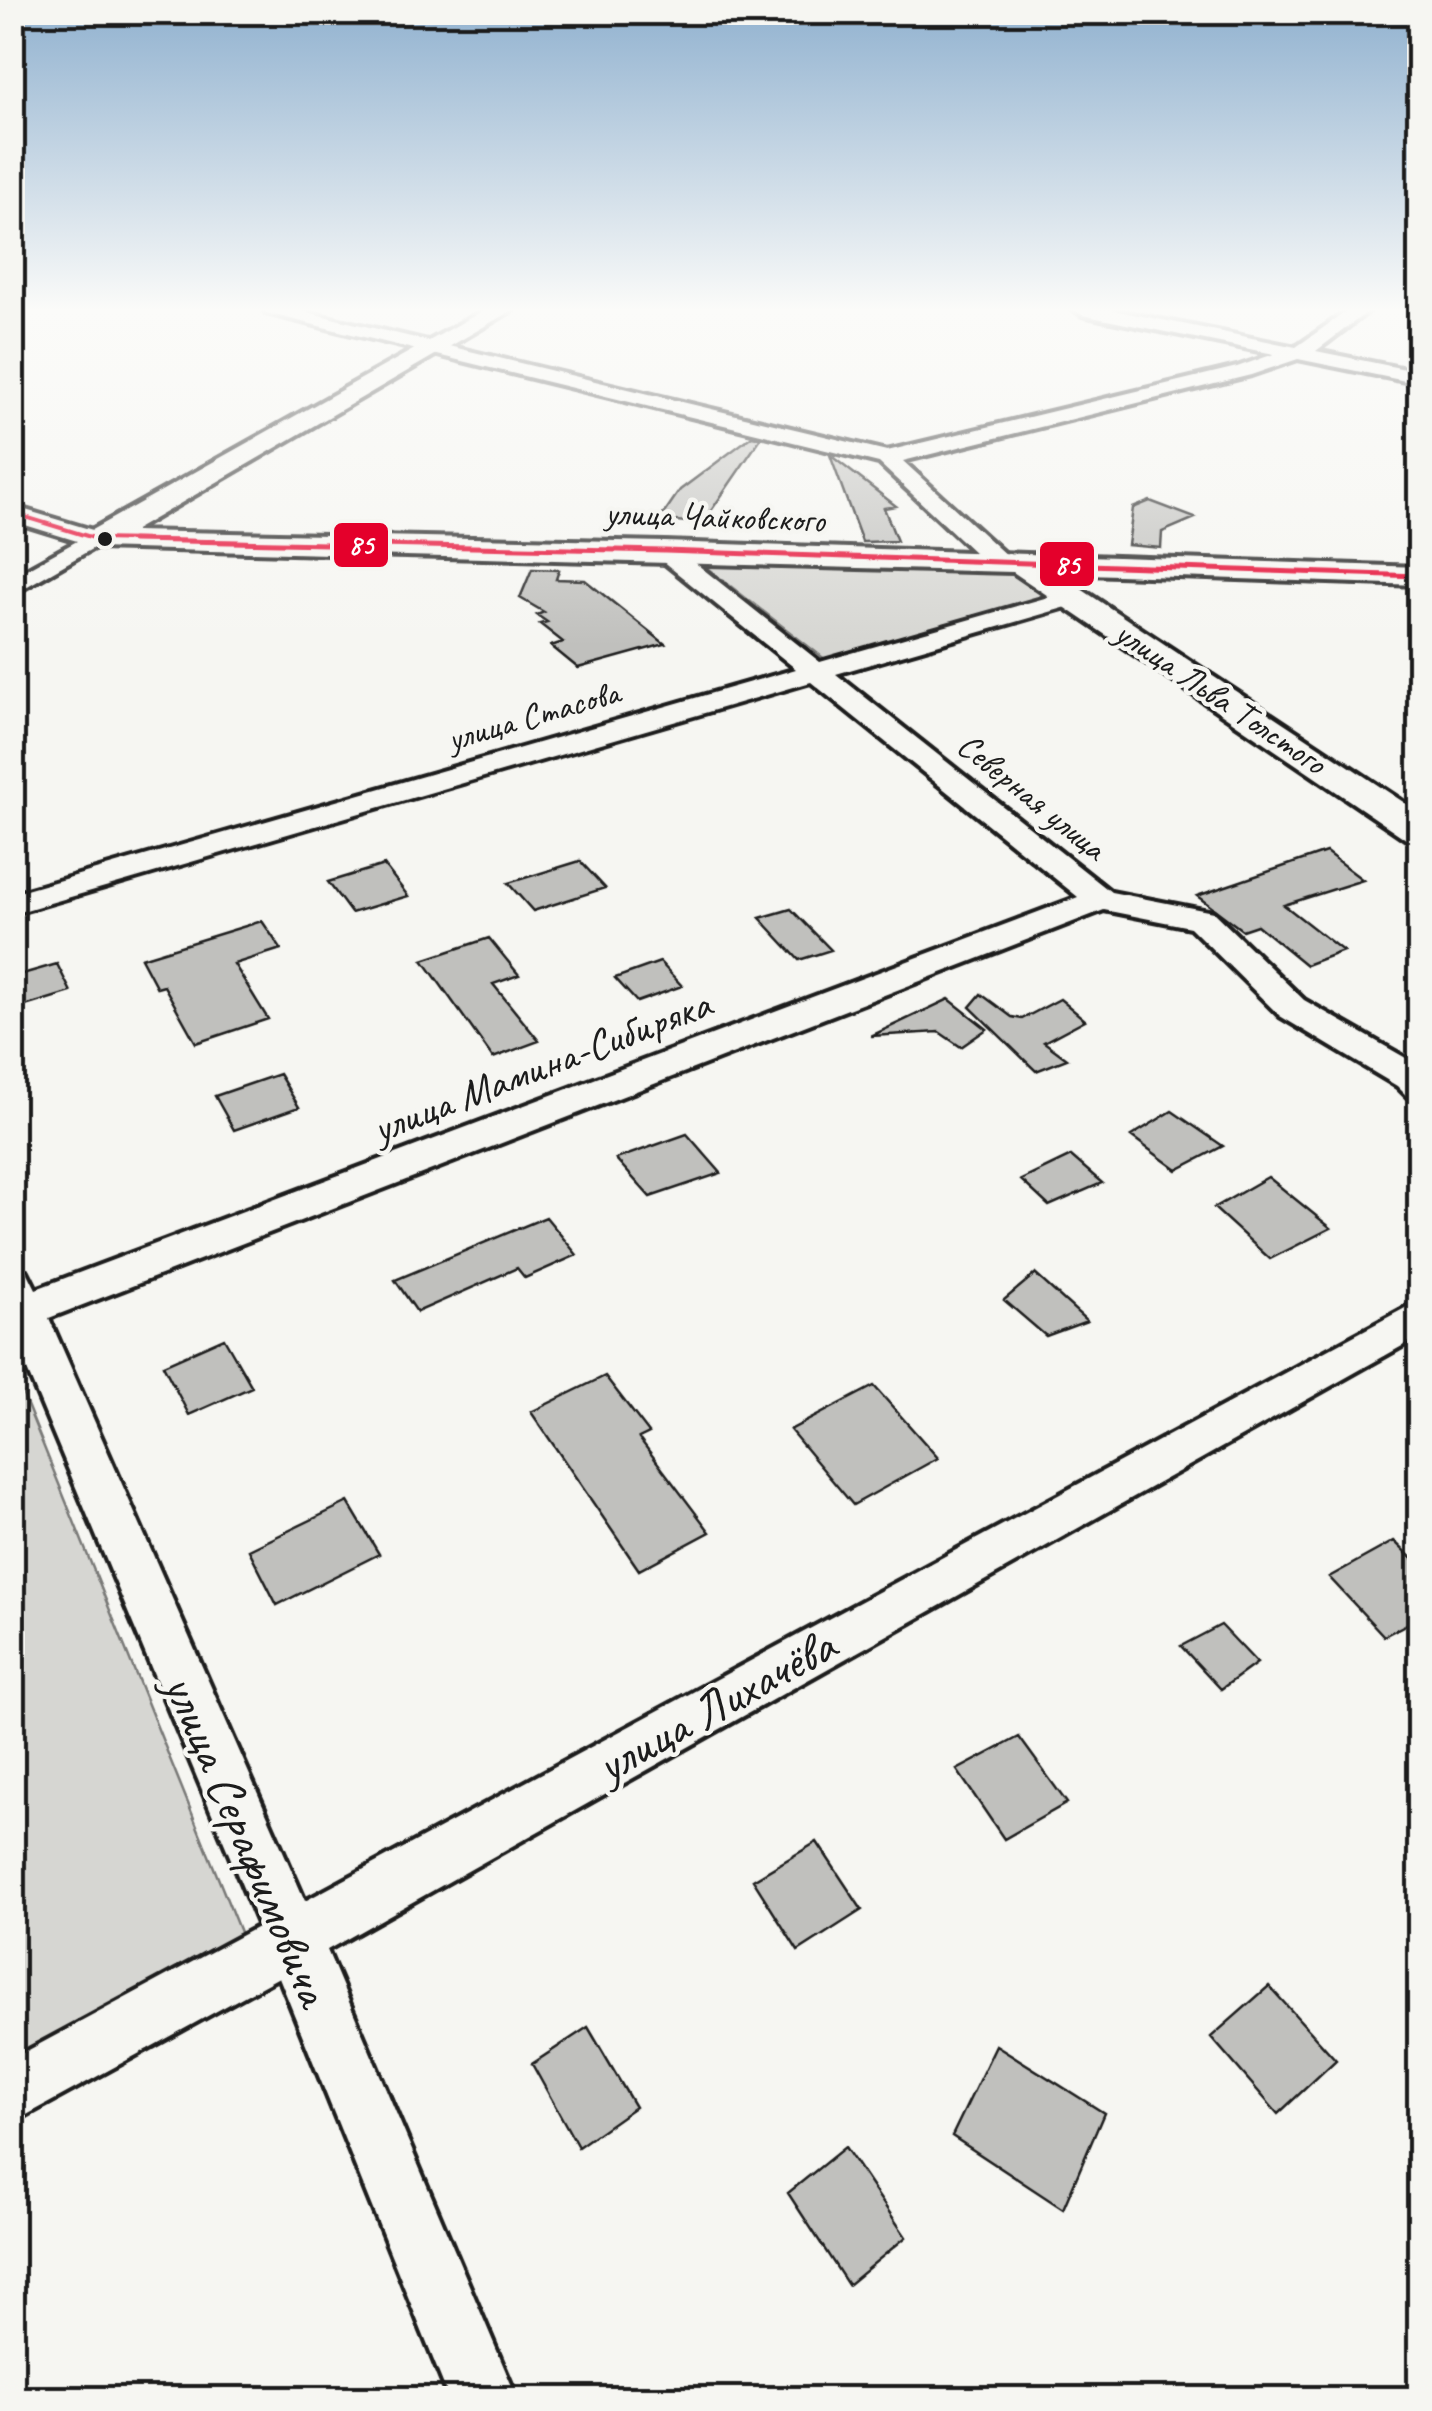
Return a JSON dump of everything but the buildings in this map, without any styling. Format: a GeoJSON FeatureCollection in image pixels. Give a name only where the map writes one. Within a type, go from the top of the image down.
{"type":"FeatureCollection","features":[{"type":"Feature","properties":{"kind":"street"},"geometry":{"type":"LineString","coordinates":[[12,588],[306,422]]}},
{"type":"Feature","properties":{"kind":"street"},"geometry":{"type":"LineString","coordinates":[[736,422],[887,458],[1011,563]]}},
{"type":"Feature","properties":{"kind":"street"},"geometry":{"type":"LineString","coordinates":[[887,458],[1037,422]]}},
{"type":"Feature","properties":{"kind":"street","name":"улица Чайковского"},"geometry":{"type":"LineString","coordinates":[[12,513],[96,539],[665,551],[1420,576]]}},
{"type":"Feature","properties":{"kind":"street","name":"Северная улица"},"geometry":{"type":"LineString","coordinates":[[665,551],[1100,900],[1201,918],[1292,1008],[1410,1077],[1420,1088]]}},
{"type":"Feature","properties":{"kind":"street","name":"улица Льва Толстого"},"geometry":{"type":"LineString","coordinates":[[1011,563],[1075,597],[1420,831]]}},
{"type":"Feature","properties":{"kind":"street","name":"улица Стасова"},"geometry":{"type":"LineString","coordinates":[[12,904],[1075,597]]}},
{"type":"Feature","properties":{"kind":"street","name":"улица Мамина-Сибиряка"},"geometry":{"type":"LineString","coordinates":[[16,1302],[1100,900]]}},
{"type":"Feature","properties":{"kind":"street","name":"улица Серафимовича"},"geometry":{"type":"LineString","coordinates":[[16,1302],[292,1937],[482,2398]]}},
{"type":"Feature","properties":{"kind":"street","name":"улица Лихачёва"},"geometry":{"type":"LineString","coordinates":[[12,2093],[1420,1316]]}},
{"type":"Feature","properties":{"kind":"shaded area"},"geometry":{"type":"Polygon","coordinates":[[[693,557],[1012,569],[1054,596],[826,660],[693,557]]]}},
{"type":"Feature","properties":{"kind":"shaded area"},"geometry":{"type":"Polygon","coordinates":[[[12,1368],[242,1937],[12,2060],[12,1368]]]}},
{"type":"Feature","properties":{"kind":"transit line","name":"85"},"geometry":{"type":"LineString","coordinates":[[12,513],[97,539],[665,551],[1420,576]]}}]}
